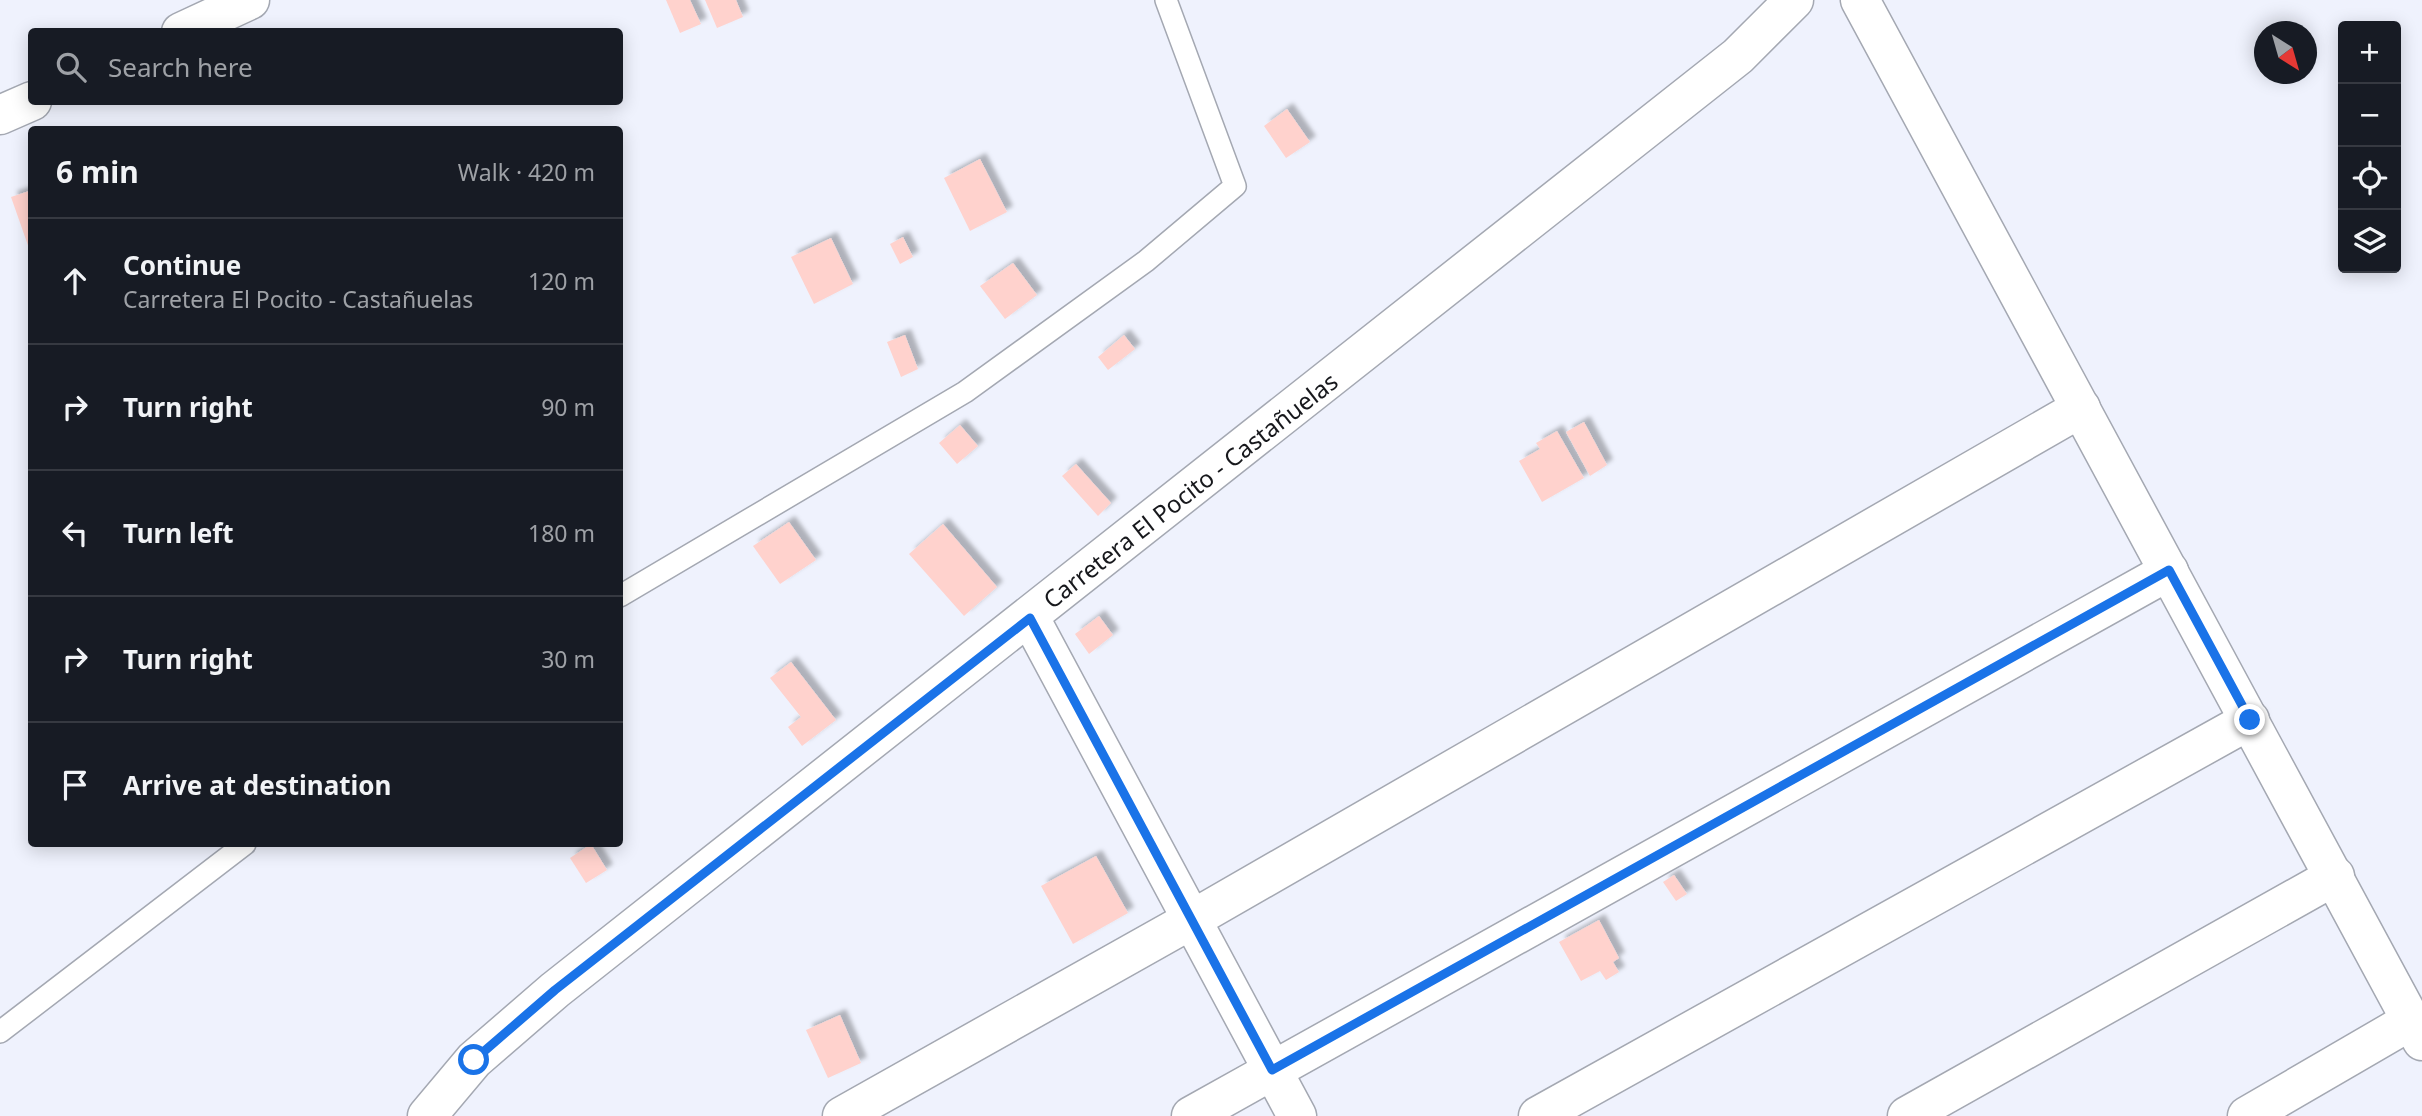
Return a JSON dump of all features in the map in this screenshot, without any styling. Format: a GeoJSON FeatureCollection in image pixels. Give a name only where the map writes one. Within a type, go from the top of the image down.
{"type":"FeatureCollection","features":[{"type":"Feature","properties":{"kind":"street"},"geometry":{"type":"LineString","coordinates":[[190,28],[250,0]]}},
{"type":"Feature","properties":{"kind":"street","name":"Carretera El Pocito - Castañuelas"},"geometry":{"type":"LineString","coordinates":[[427,1116],[474,1060],[555,990],[1030,618],[1738,56],[1794,0]]}},
{"type":"Feature","properties":{"kind":"street"},"geometry":{"type":"LineString","coordinates":[[1860,0],[2419,1028],[2247,1116]]}},
{"type":"Feature","properties":{"kind":"street"},"geometry":{"type":"LineString","coordinates":[[0,115],[28,103]]}},
{"type":"Feature","properties":{"kind":"street"},"geometry":{"type":"LineString","coordinates":[[842,1116],[1191,920],[2081,408]]}},
{"type":"Feature","properties":{"kind":"street"},"geometry":{"type":"LineString","coordinates":[[1191,1116],[2169,570]]}},
{"type":"Feature","properties":{"kind":"street"},"geometry":{"type":"LineString","coordinates":[[1030,618],[1297,1116]]}},
{"type":"Feature","properties":{"kind":"street"},"geometry":{"type":"LineString","coordinates":[[1538,1116],[2250,720]]}},
{"type":"Feature","properties":{"kind":"street"},"geometry":{"type":"LineString","coordinates":[[1907,1116],[2335,876]]}},
{"type":"Feature","properties":{"kind":"lane"},"geometry":{"type":"LineString","coordinates":[[623,594],[965,392],[1146,261],[1235,186],[1166,0]]}},
{"type":"Feature","properties":{"kind":"lane"},"geometry":{"type":"LineString","coordinates":[[0,1032],[241,847]]}},
{"type":"Feature","properties":{"kind":"building"},"geometry":{"type":"Polygon","coordinates":[[[666,0],[690,0],[701,24],[680,33],[666,0]]]}},
{"type":"Feature","properties":{"kind":"building"},"geometry":{"type":"Polygon","coordinates":[[[705,0],[736,0],[743,17],[717,28],[705,0]]]}},
{"type":"Feature","properties":{"kind":"building"},"geometry":{"type":"Polygon","coordinates":[[[1287,109],[1310,142],[1286,158],[1264,126],[1287,109]]]}},
{"type":"Feature","properties":{"kind":"building"},"geometry":{"type":"Polygon","coordinates":[[[980,159],[1007,212],[970,231],[944,178],[980,159]]]}},
{"type":"Feature","properties":{"kind":"building"},"geometry":{"type":"Polygon","coordinates":[[[28,191],[28,245],[11,197],[28,191]]]}},
{"type":"Feature","properties":{"kind":"building"},"geometry":{"type":"Polygon","coordinates":[[[903,237],[913,257],[900,264],[890,244],[903,237]]]}},
{"type":"Feature","properties":{"kind":"building"},"geometry":{"type":"Polygon","coordinates":[[[831,238],[853,284],[814,304],[791,257],[831,238]]]}},
{"type":"Feature","properties":{"kind":"building"},"geometry":{"type":"Polygon","coordinates":[[[1013,263],[1037,295],[1005,319],[980,286],[1013,263]]]}},
{"type":"Feature","properties":{"kind":"building"},"geometry":{"type":"Polygon","coordinates":[[[905,335],[918,369],[901,377],[887,342],[905,335]]]}},
{"type":"Feature","properties":{"kind":"building"},"geometry":{"type":"Polygon","coordinates":[[[1124,335],[1135,349],[1108,370],[1098,357],[1124,335]]]}},
{"type":"Feature","properties":{"kind":"building"},"geometry":{"type":"Polygon","coordinates":[[[1584,422],[1607,465],[1590,476],[1566,432],[1584,422]]]}},
{"type":"Feature","properties":{"kind":"building"},"geometry":{"type":"Polygon","coordinates":[[[960,425],[978,446],[957,464],[939,443],[960,425]]]}},
{"type":"Feature","properties":{"kind":"building"},"geometry":{"type":"Polygon","coordinates":[[[1557,431],[1584,478],[1542,502],[1519,461],[1540,449],[1536,443],[1557,431]]]}},
{"type":"Feature","properties":{"kind":"building"},"geometry":{"type":"Polygon","coordinates":[[[1076,464],[1111,503],[1098,516],[1062,476],[1076,464]]]}},
{"type":"Feature","properties":{"kind":"building"},"geometry":{"type":"Polygon","coordinates":[[[789,522],[816,560],[780,584],[753,546],[789,522]]]}},
{"type":"Feature","properties":{"kind":"building"},"geometry":{"type":"Polygon","coordinates":[[[943,524],[997,587],[964,616],[909,554],[943,524]]]}},
{"type":"Feature","properties":{"kind":"building"},"geometry":{"type":"Polygon","coordinates":[[[1099,616],[1113,635],[1089,654],[1075,634],[1099,616]]]}},
{"type":"Feature","properties":{"kind":"building"},"geometry":{"type":"Polygon","coordinates":[[[791,662],[836,720],[802,746],[788,727],[801,717],[770,678],[791,662]]]}},
{"type":"Feature","properties":{"kind":"building"},"geometry":{"type":"Polygon","coordinates":[[[586,847],[593,847],[607,870],[586,883],[570,858],[586,847]]]}},
{"type":"Feature","properties":{"kind":"building"},"geometry":{"type":"Polygon","coordinates":[[[1096,856],[1128,913],[1073,944],[1041,886],[1096,856]]]}},
{"type":"Feature","properties":{"kind":"building"},"geometry":{"type":"Polygon","coordinates":[[[1674,875],[1687,894],[1676,901],[1663,882],[1674,875]]]}},
{"type":"Feature","properties":{"kind":"building"},"geometry":{"type":"Polygon","coordinates":[[[1599,920],[1619,958],[1613,962],[1619,972],[1606,980],[1600,971],[1581,981],[1559,942],[1599,920]]]}},
{"type":"Feature","properties":{"kind":"building"},"geometry":{"type":"Polygon","coordinates":[[[840,1015],[861,1063],[828,1078],[806,1030],[840,1015]]]}},
{"type":"Feature","properties":{"kind":"route"},"geometry":{"type":"LineString","coordinates":[[474,1060],[555,990],[1030,618],[1272,1070],[2169,570],[2250,720]]}}]}
